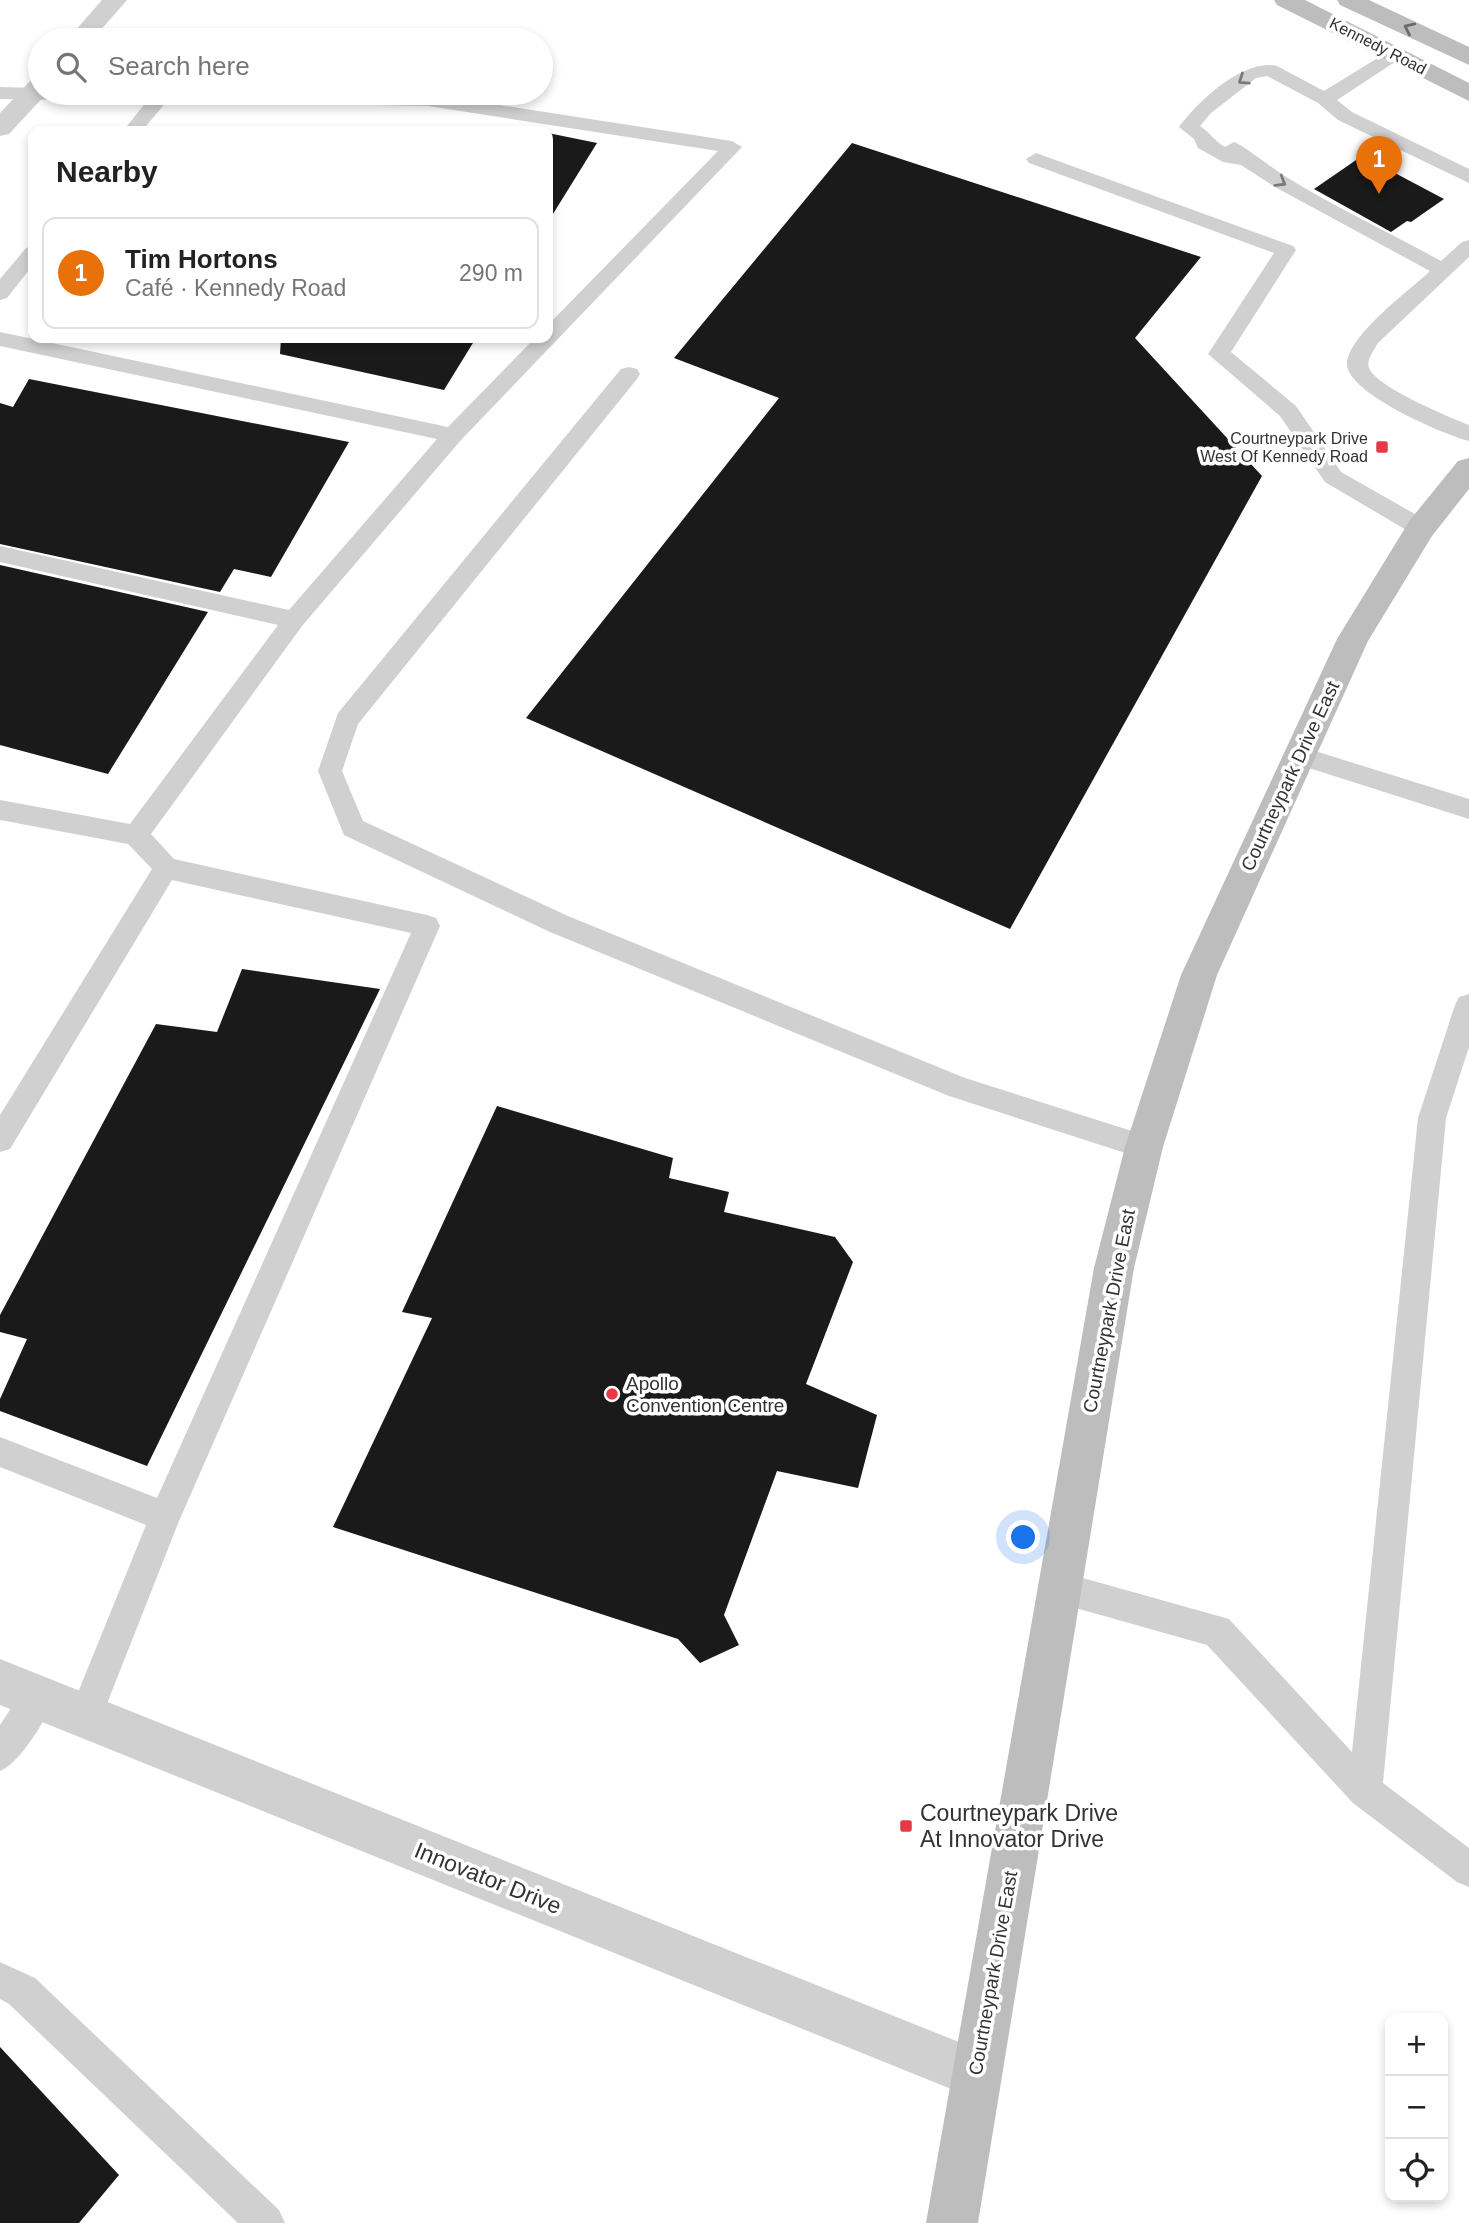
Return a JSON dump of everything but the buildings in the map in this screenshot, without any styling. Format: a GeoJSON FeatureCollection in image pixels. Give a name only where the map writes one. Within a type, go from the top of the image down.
{"type":"FeatureCollection","features":[{"type":"Feature","properties":{"kind":"main road","name":"Kennedy Road"},"geometry":{"type":"LineString","coordinates":[[1286,0],[1469,93]]}},
{"type":"Feature","properties":{"kind":"main road","name":"Kennedy Road"},"geometry":{"type":"LineString","coordinates":[[1349,0],[1469,58]]}},
{"type":"Feature","properties":{"kind":"main road","name":"Courtneypark Drive East"},"geometry":{"type":"LineString","coordinates":[[952,2223],[1114,1268],[1144,1147],[1199,975],[1353,639],[1421,528],[1469,468]]}},
{"type":"Feature","properties":{"kind":"street"},"geometry":{"type":"LineString","coordinates":[[90,28],[115,0]]}},
{"type":"Feature","properties":{"kind":"street"},"geometry":{"type":"LineString","coordinates":[[0,128],[28,98]]}},
{"type":"Feature","properties":{"kind":"street","name":"Innovator Drive"},"geometry":{"type":"LineString","coordinates":[[19,1690],[976,2074]]}},
{"type":"Feature","properties":{"kind":"lane"},"geometry":{"type":"LineString","coordinates":[[1325,99],[1394,54]]}},
{"type":"Feature","properties":{"kind":"lane"},"geometry":{"type":"LineString","coordinates":[[1443,270],[1282,183],[1246,160],[1240,152],[1219,138],[1203,136],[1189,127],[1205,108],[1250,74],[1270,70],[1325,99],[1345,116],[1469,177]]}},
{"type":"Feature","properties":{"kind":"lane"},"geometry":{"type":"LineString","coordinates":[[0,93],[28,90]]}},
{"type":"Feature","properties":{"kind":"lane"},"geometry":{"type":"LineString","coordinates":[[136,126],[154,105]]}},
{"type":"Feature","properties":{"kind":"lane"},"geometry":{"type":"LineString","coordinates":[[460,105],[732,147],[553,331]]}},
{"type":"Feature","properties":{"kind":"lane"},"geometry":{"type":"LineString","coordinates":[[1036,159],[1286,250],[1219,354],[1288,411],[1333,477],[1421,528]]}},
{"type":"Feature","properties":{"kind":"lane"},"geometry":{"type":"LineString","coordinates":[[1469,246],[1369,338],[1361,352],[1359,371],[1369,382],[1410,408],[1469,434]]}},
{"type":"Feature","properties":{"kind":"lane"},"geometry":{"type":"LineString","coordinates":[[0,293],[28,258]]}},
{"type":"Feature","properties":{"kind":"lane"},"geometry":{"type":"LineString","coordinates":[[0,339],[453,435]]}},
{"type":"Feature","properties":{"kind":"lane"},"geometry":{"type":"LineString","coordinates":[[136,835],[294,620],[453,435],[541,343]]}},
{"type":"Feature","properties":{"kind":"lane"},"geometry":{"type":"LineString","coordinates":[[629,374],[347,720],[330,771],[353,828],[559,924],[959,1088],[1144,1147]]}},
{"type":"Feature","properties":{"kind":"lane"},"geometry":{"type":"LineString","coordinates":[[0,554],[294,620]]}},
{"type":"Feature","properties":{"kind":"lane"},"geometry":{"type":"LineString","coordinates":[[1299,755],[1469,809]]}},
{"type":"Feature","properties":{"kind":"lane"},"geometry":{"type":"LineString","coordinates":[[0,810],[136,835],[166,868],[426,926],[164,1517],[85,1717]]}},
{"type":"Feature","properties":{"kind":"lane"},"geometry":{"type":"LineString","coordinates":[[0,1140],[166,868]]}},
{"type":"Feature","properties":{"kind":"lane"},"geometry":{"type":"LineString","coordinates":[[1365,1791],[1432,1118],[1469,1004]]}},
{"type":"Feature","properties":{"kind":"lane"},"geometry":{"type":"LineString","coordinates":[[0,1452],[164,1517]]}},
{"type":"Feature","properties":{"kind":"lane"},"geometry":{"type":"LineString","coordinates":[[1058,1587],[1217,1631],[1365,1791],[1469,1870]]}},
{"type":"Feature","properties":{"kind":"lane"},"geometry":{"type":"LineString","coordinates":[[0,1754],[19,1690]]}},
{"type":"Feature","properties":{"kind":"lane"},"geometry":{"type":"LineString","coordinates":[[0,1980],[22,1991],[266,2223]]}},
{"type":"Feature","properties":{"kind":"place","name":"Tim Hortons"},"geometry":{"type":"Point","coordinates":[1379,194]}},
{"type":"Feature","properties":{"kind":"place","name":"Courtneypark Drive West Of Kennedy Road"},"geometry":{"type":"Point","coordinates":[1382,447]}},
{"type":"Feature","properties":{"kind":"place","name":"Apollo Convention Centre"},"geometry":{"type":"Point","coordinates":[612,1394]}},
{"type":"Feature","properties":{"kind":"place","name":"Courtneypark Drive At Innovator Drive"},"geometry":{"type":"Point","coordinates":[906,1826]}}]}
